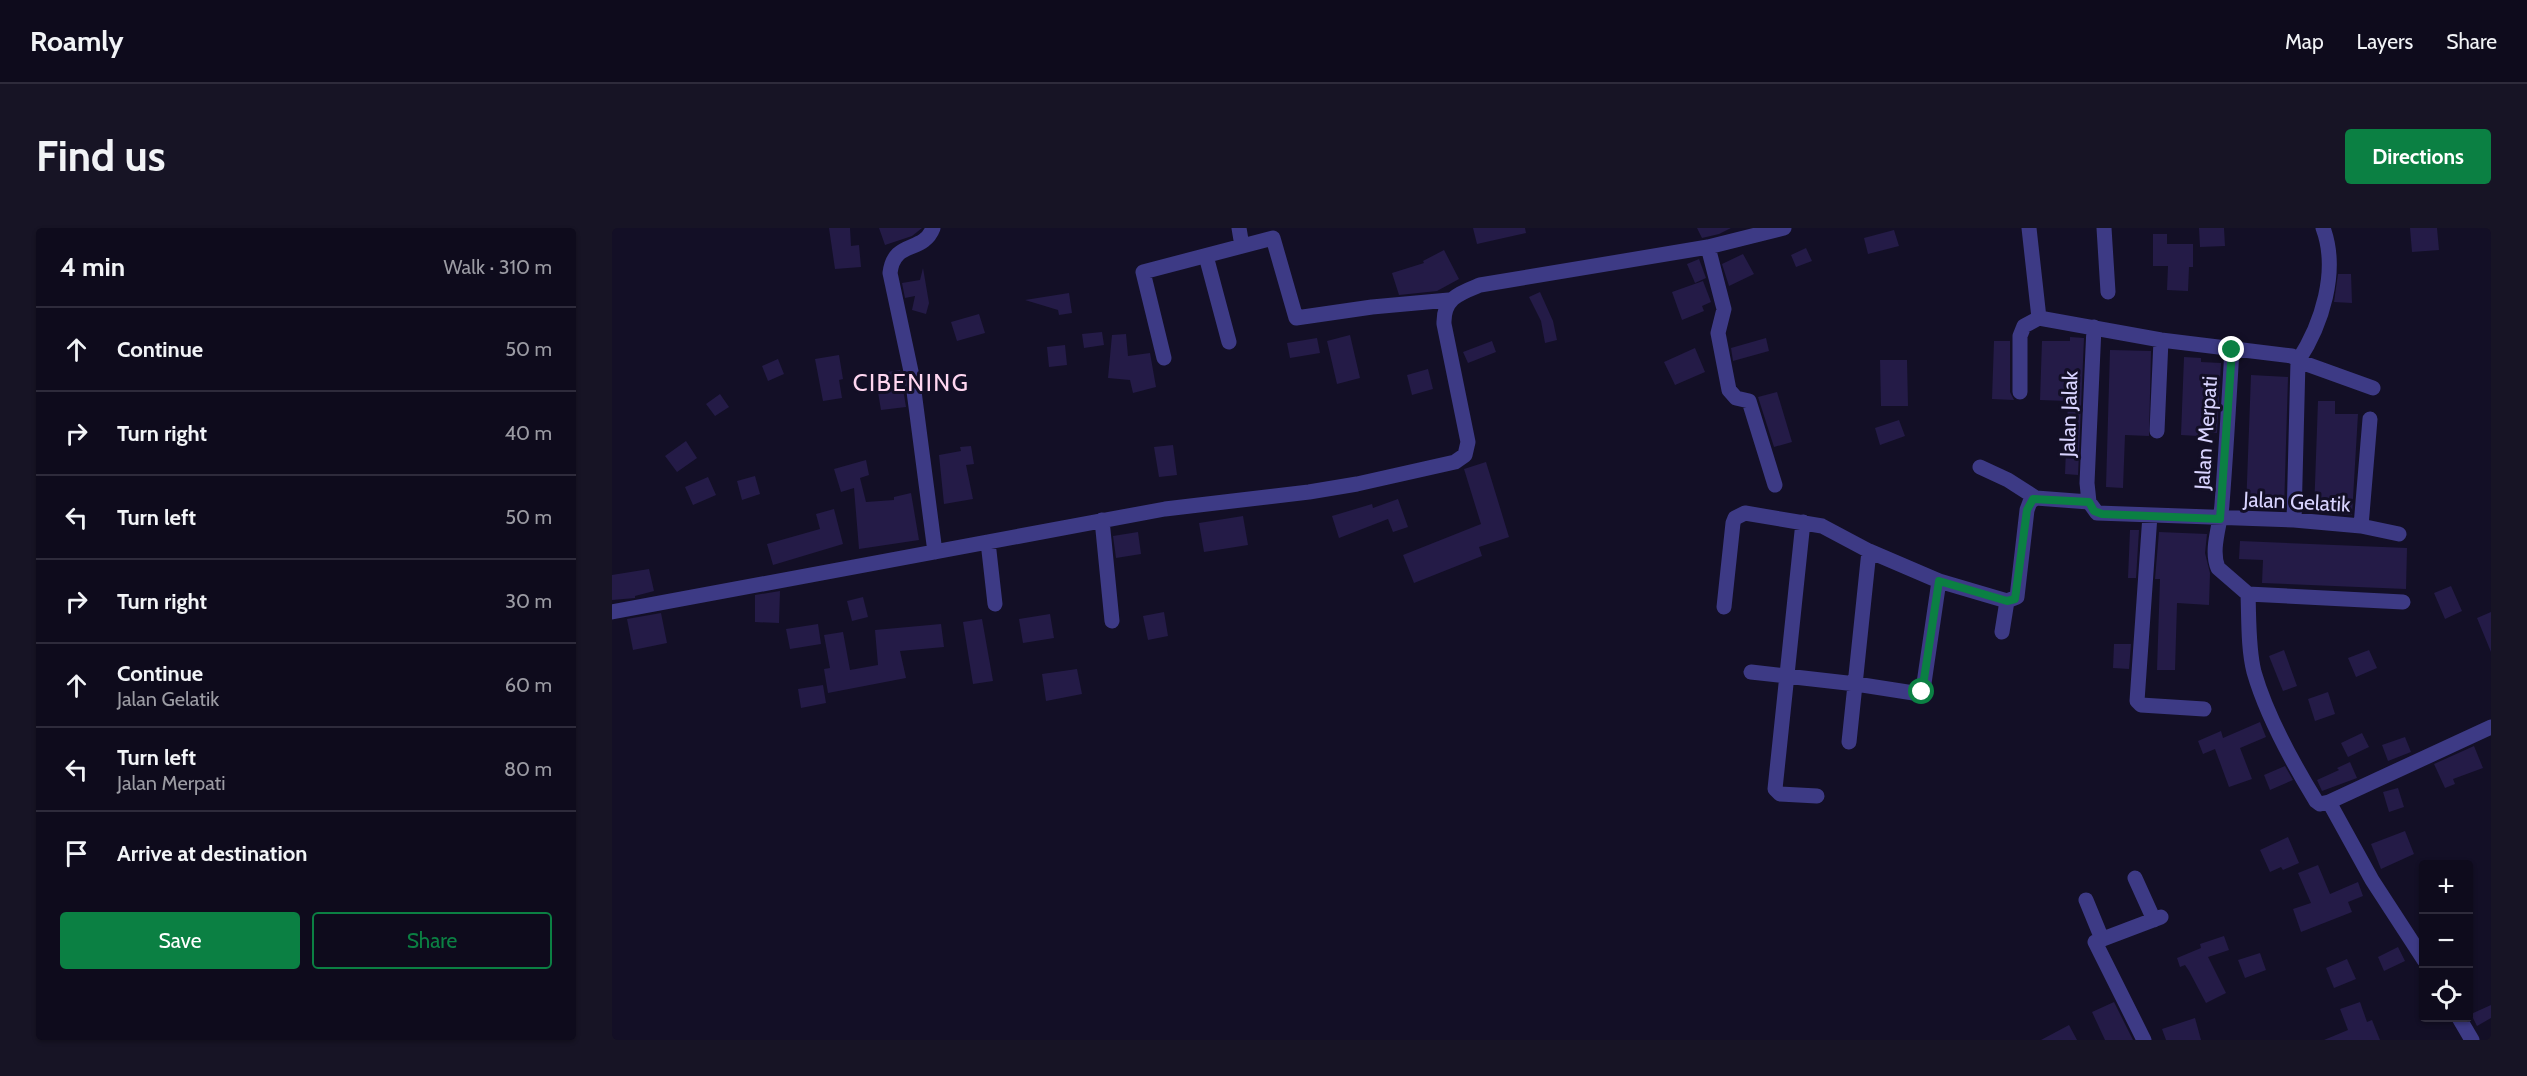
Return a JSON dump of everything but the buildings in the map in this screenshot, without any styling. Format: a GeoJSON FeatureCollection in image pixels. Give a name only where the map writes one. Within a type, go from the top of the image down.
{"type":"FeatureCollection","features":[{"type":"Feature","properties":{"kind":"street"},"geometry":{"type":"LineString","coordinates":[[933,228],[930,237],[922,243],[899,251],[891,261],[890,273],[912,376],[935,552]]}},
{"type":"Feature","properties":{"kind":"street"},"geometry":{"type":"LineString","coordinates":[[1239,228],[1242,246]]}},
{"type":"Feature","properties":{"kind":"street"},"geometry":{"type":"LineString","coordinates":[[1164,358],[1143,272],[1273,238],[1296,318],[1372,307],[1449,300],[1480,285],[1708,247],[1784,228]]}},
{"type":"Feature","properties":{"kind":"street"},"geometry":{"type":"LineString","coordinates":[[2029,228],[2039,318]]}},
{"type":"Feature","properties":{"kind":"street"},"geometry":{"type":"LineString","coordinates":[[2104,228],[2108,292]]}},
{"type":"Feature","properties":{"kind":"street"},"geometry":{"type":"LineString","coordinates":[[2294,520],[2298,361],[2320,319],[2326,287],[2328,245],[2323,228]]}},
{"type":"Feature","properties":{"kind":"street"},"geometry":{"type":"LineString","coordinates":[[1708,247],[1725,309],[1718,333],[1729,390],[1736,398],[1749,401],[1775,485]]}},
{"type":"Feature","properties":{"kind":"street"},"geometry":{"type":"LineString","coordinates":[[1206,256],[1229,342]]}},
{"type":"Feature","properties":{"kind":"street"},"geometry":{"type":"LineString","coordinates":[[612,612],[1165,509],[1357,484],[1463,458],[1468,450],[1468,442],[1444,324],[1445,309],[1449,300]]}},
{"type":"Feature","properties":{"kind":"street"},"geometry":{"type":"LineString","coordinates":[[2020,392],[2020,336],[2024,326],[2039,318],[2161,340],[2292,356],[2298,361],[2373,388]]}},
{"type":"Feature","properties":{"kind":"street","name":"Jalan Jalak"},"geometry":{"type":"LineString","coordinates":[[2089,502],[2087,483],[2094,327]]}},
{"type":"Feature","properties":{"kind":"street"},"geometry":{"type":"LineString","coordinates":[[2157,431],[2161,340]]}},
{"type":"Feature","properties":{"kind":"street","name":"Jalan Merpati"},"geometry":{"type":"LineString","coordinates":[[2232,350],[2216,563],[2248,594]]}},
{"type":"Feature","properties":{"kind":"street"},"geometry":{"type":"LineString","coordinates":[[2361,526],[2370,419]]}},
{"type":"Feature","properties":{"kind":"street"},"geometry":{"type":"LineString","coordinates":[[1980,467],[2008,480],[2036,498],[2089,502]]}},
{"type":"Feature","properties":{"kind":"street"},"geometry":{"type":"LineString","coordinates":[[1724,607],[1735,518],[1745,513],[1822,526],[1869,551],[1939,581],[2007,601],[2017,597],[2027,510],[2030,502],[2036,498]]}},
{"type":"Feature","properties":{"kind":"street","name":"Jalan Gelatik"},"geometry":{"type":"LineString","coordinates":[[2089,502],[2097,513],[2294,520],[2361,526],[2400,534]]}},
{"type":"Feature","properties":{"kind":"street"},"geometry":{"type":"LineString","coordinates":[[2150,515],[2137,703],[2204,709]]}},
{"type":"Feature","properties":{"kind":"street"},"geometry":{"type":"LineString","coordinates":[[1102,520],[1112,621]]}},
{"type":"Feature","properties":{"kind":"street"},"geometry":{"type":"LineString","coordinates":[[1803,522],[1775,789],[1780,794],[1817,796]]}},
{"type":"Feature","properties":{"kind":"street"},"geometry":{"type":"LineString","coordinates":[[988,542],[995,603]]}},
{"type":"Feature","properties":{"kind":"street"},"geometry":{"type":"LineString","coordinates":[[1849,742],[1857,684],[1869,551]]}},
{"type":"Feature","properties":{"kind":"street"},"geometry":{"type":"LineString","coordinates":[[1751,672],[1921,693],[1939,581]]}},
{"type":"Feature","properties":{"kind":"street"},"geometry":{"type":"LineString","coordinates":[[2403,602],[2248,594],[2252,659],[2259,685],[2284,744],[2318,803],[2329,802],[2491,727]]}},
{"type":"Feature","properties":{"kind":"street"},"geometry":{"type":"LineString","coordinates":[[2002,632],[2007,601]]}},
{"type":"Feature","properties":{"kind":"street"},"geometry":{"type":"LineString","coordinates":[[2329,802],[2372,880],[2419,952]]}},
{"type":"Feature","properties":{"kind":"street"},"geometry":{"type":"LineString","coordinates":[[2136,878],[2157,918],[2095,942],[2144,1040]]}},
{"type":"Feature","properties":{"kind":"street"},"geometry":{"type":"LineString","coordinates":[[2086,900],[2102,939]]}},
{"type":"Feature","properties":{"kind":"street"},"geometry":{"type":"LineString","coordinates":[[2462,1022],[2472,1040]]}},
{"type":"Feature","properties":{"kind":"district","name":"CIBENING"},"geometry":{"type":"Point","coordinates":[911,383]}},
{"type":"Feature","properties":{"kind":"route"},"geometry":{"type":"LineString","coordinates":[[1922,692],[1939,581],[2007,601],[2015,599],[2027,510],[2033,499],[2089,502],[2094,511],[2102,514],[2220,519],[2232,350]]}}]}
